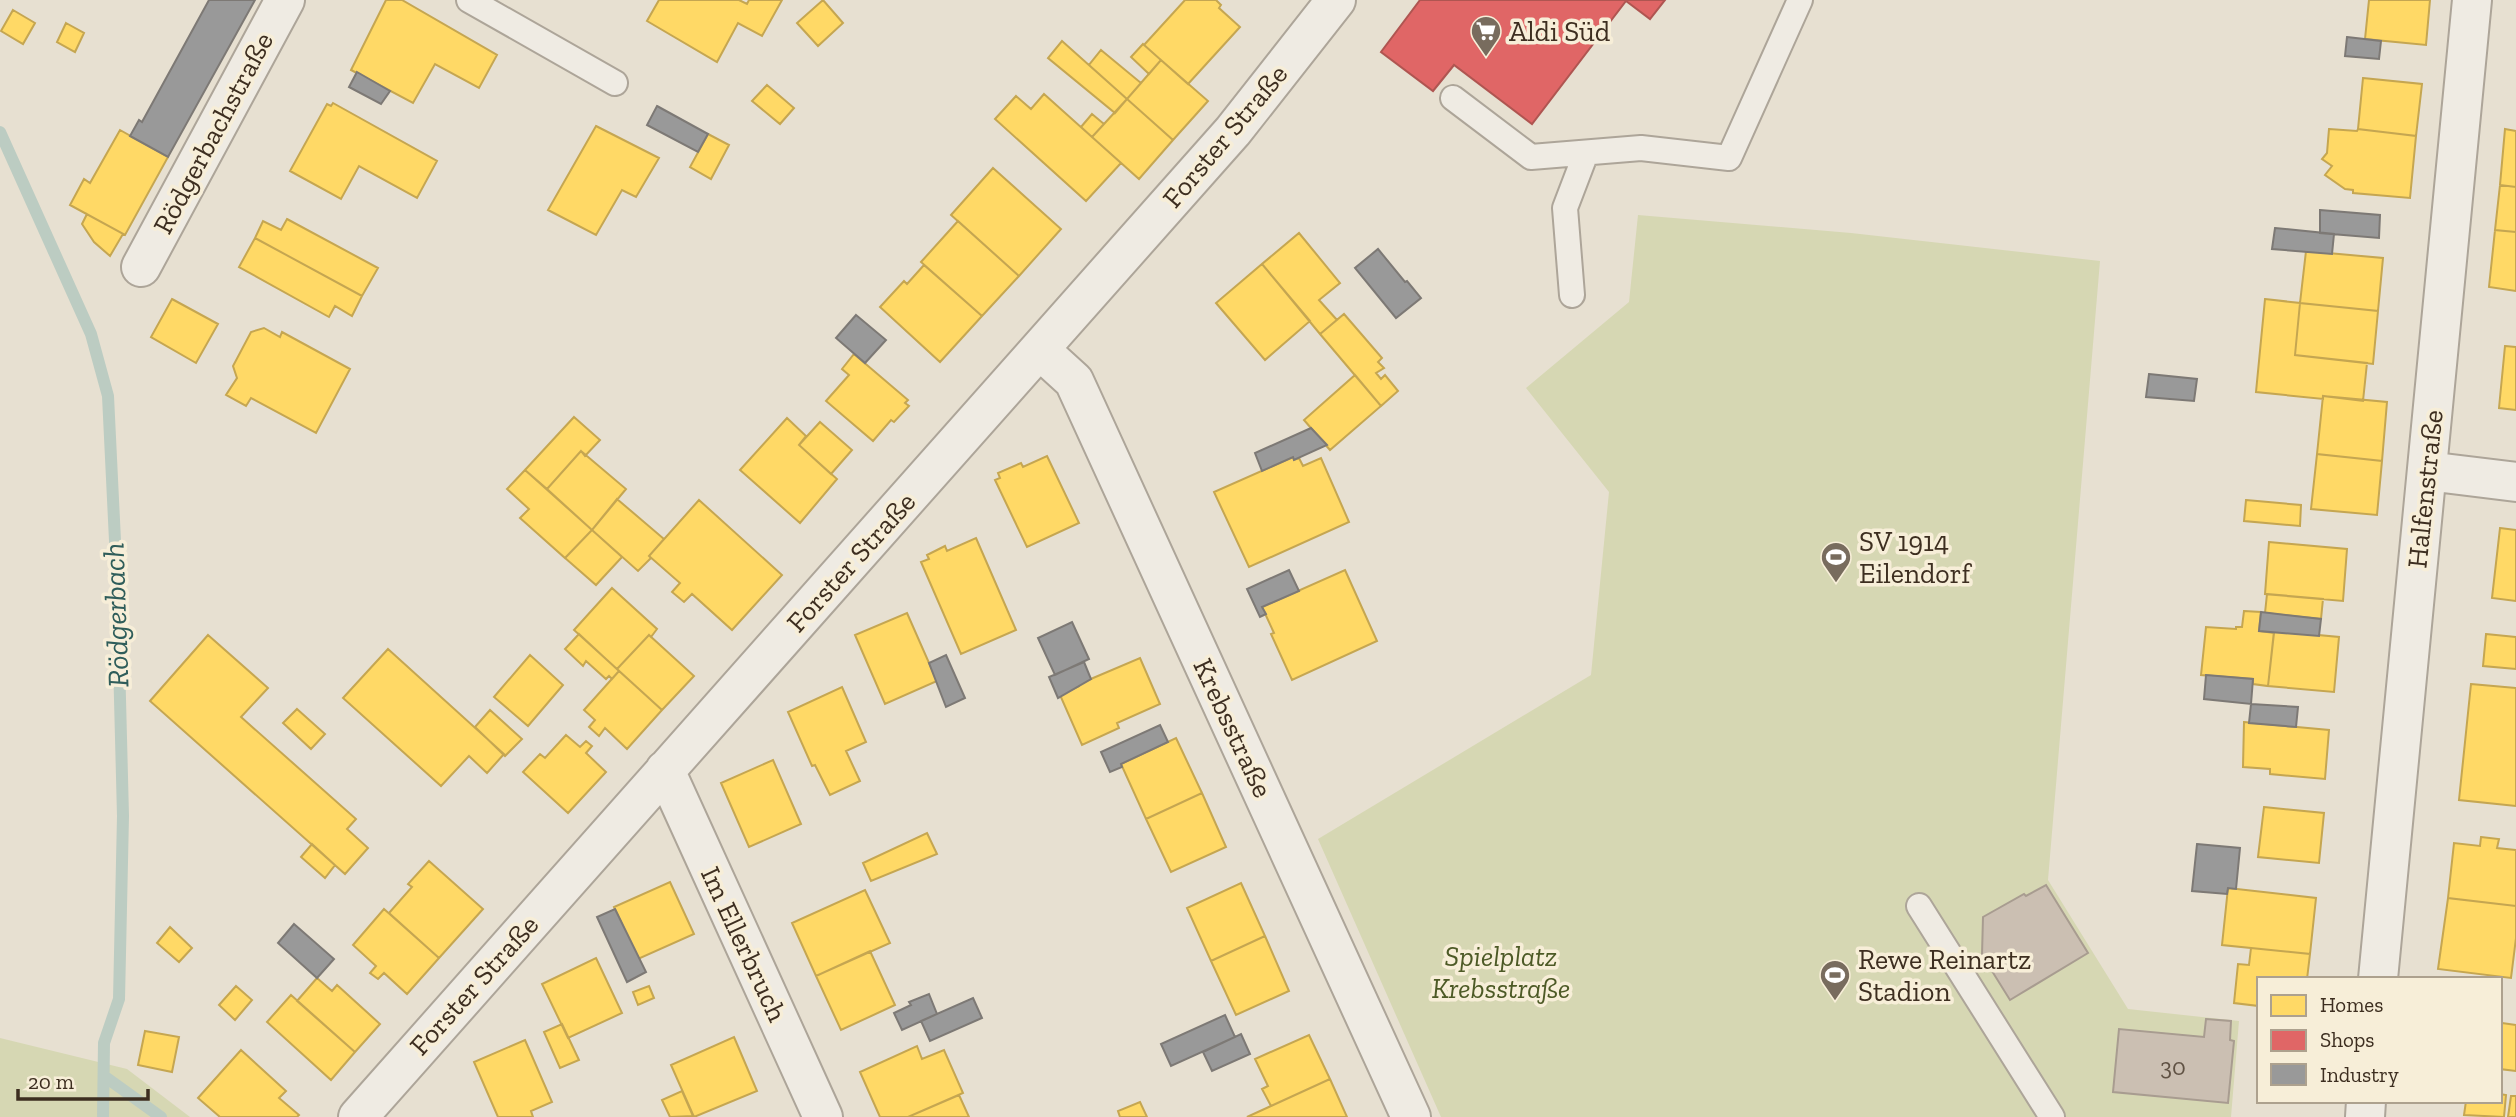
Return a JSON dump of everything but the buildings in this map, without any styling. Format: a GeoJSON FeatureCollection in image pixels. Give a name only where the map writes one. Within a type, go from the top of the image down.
{"type":"FeatureCollection","features":[{"type":"Feature","properties":{"kind":"street","name":"Rödgerbachstraße"},"geometry":{"type":"LineString","coordinates":[[141,267],[285,0]]}},
{"type":"Feature","properties":{"kind":"street","name":"Forster Straße"},"geometry":{"type":"LineString","coordinates":[[358,1117],[1233,131],[1336,0]]}},
{"type":"Feature","properties":{"kind":"street","name":"Halfenstraße"},"geometry":{"type":"LineString","coordinates":[[2378,977],[2472,0]]}},
{"type":"Feature","properties":{"kind":"street","name":"Krebsstraße"},"geometry":{"type":"LineString","coordinates":[[1040,349],[1074,381],[1411,1117]]}},
{"type":"Feature","properties":{"kind":"street"},"geometry":{"type":"LineString","coordinates":[[2427,471],[2516,482]]}},
{"type":"Feature","properties":{"kind":"street","name":"Im Ellerbruch"},"geometry":{"type":"LineString","coordinates":[[664,770],[823,1117]]}},
{"type":"Feature","properties":{"kind":"lane"},"geometry":{"type":"LineString","coordinates":[[469,0],[615,83]]}},
{"type":"Feature","properties":{"kind":"lane"},"geometry":{"type":"LineString","coordinates":[[1453,99],[1531,157],[1641,148],[1729,158],[1800,0]]}},
{"type":"Feature","properties":{"kind":"lane"},"geometry":{"type":"LineString","coordinates":[[1572,295],[1565,208],[1586,153]]}},
{"type":"Feature","properties":{"kind":"lane"},"geometry":{"type":"LineString","coordinates":[[1919,906],[2052,1117]]}},
{"type":"Feature","properties":{"kind":"green space","name":"SV 1914 Eilendorf"},"geometry":{"type":"Polygon","coordinates":[[[1638,215],[1851,233],[2100,261],[2048,880],[2128,1009],[2239,1021],[2231,1117],[1441,1117],[1318,839],[1591,675],[1609,492],[1526,388],[1629,302],[1638,215]]]}},
{"type":"Feature","properties":{"kind":"green space"},"geometry":{"type":"Polygon","coordinates":[[[0,1038],[127,1069],[190,1117],[0,1117],[0,1038]]]}},
{"type":"Feature","properties":{"kind":"waterway","name":"Rödgerbach"},"geometry":{"type":"LineString","coordinates":[[0,132],[91,334],[108,396],[117,582],[123,816],[119,999],[104,1043],[103,1117]]}},
{"type":"Feature","properties":{"kind":"waterway"},"geometry":{"type":"LineString","coordinates":[[104,1076],[161,1117]]}},
{"type":"Feature","properties":{"kind":"place","name":"Aldi Süd"},"geometry":{"type":"Point","coordinates":[1486,58]}},
{"type":"Feature","properties":{"kind":"place","name":"SV 1914 Eilendorf"},"geometry":{"type":"Point","coordinates":[1836,584]}},
{"type":"Feature","properties":{"kind":"place","name":"Rewe Reinartz Stadion"},"geometry":{"type":"Point","coordinates":[1835,1002]}},
{"type":"Feature","properties":{"kind":"park label","name":"Spielplatz Krebsstraße"},"geometry":{"type":"Point","coordinates":[1501,972]}}]}
